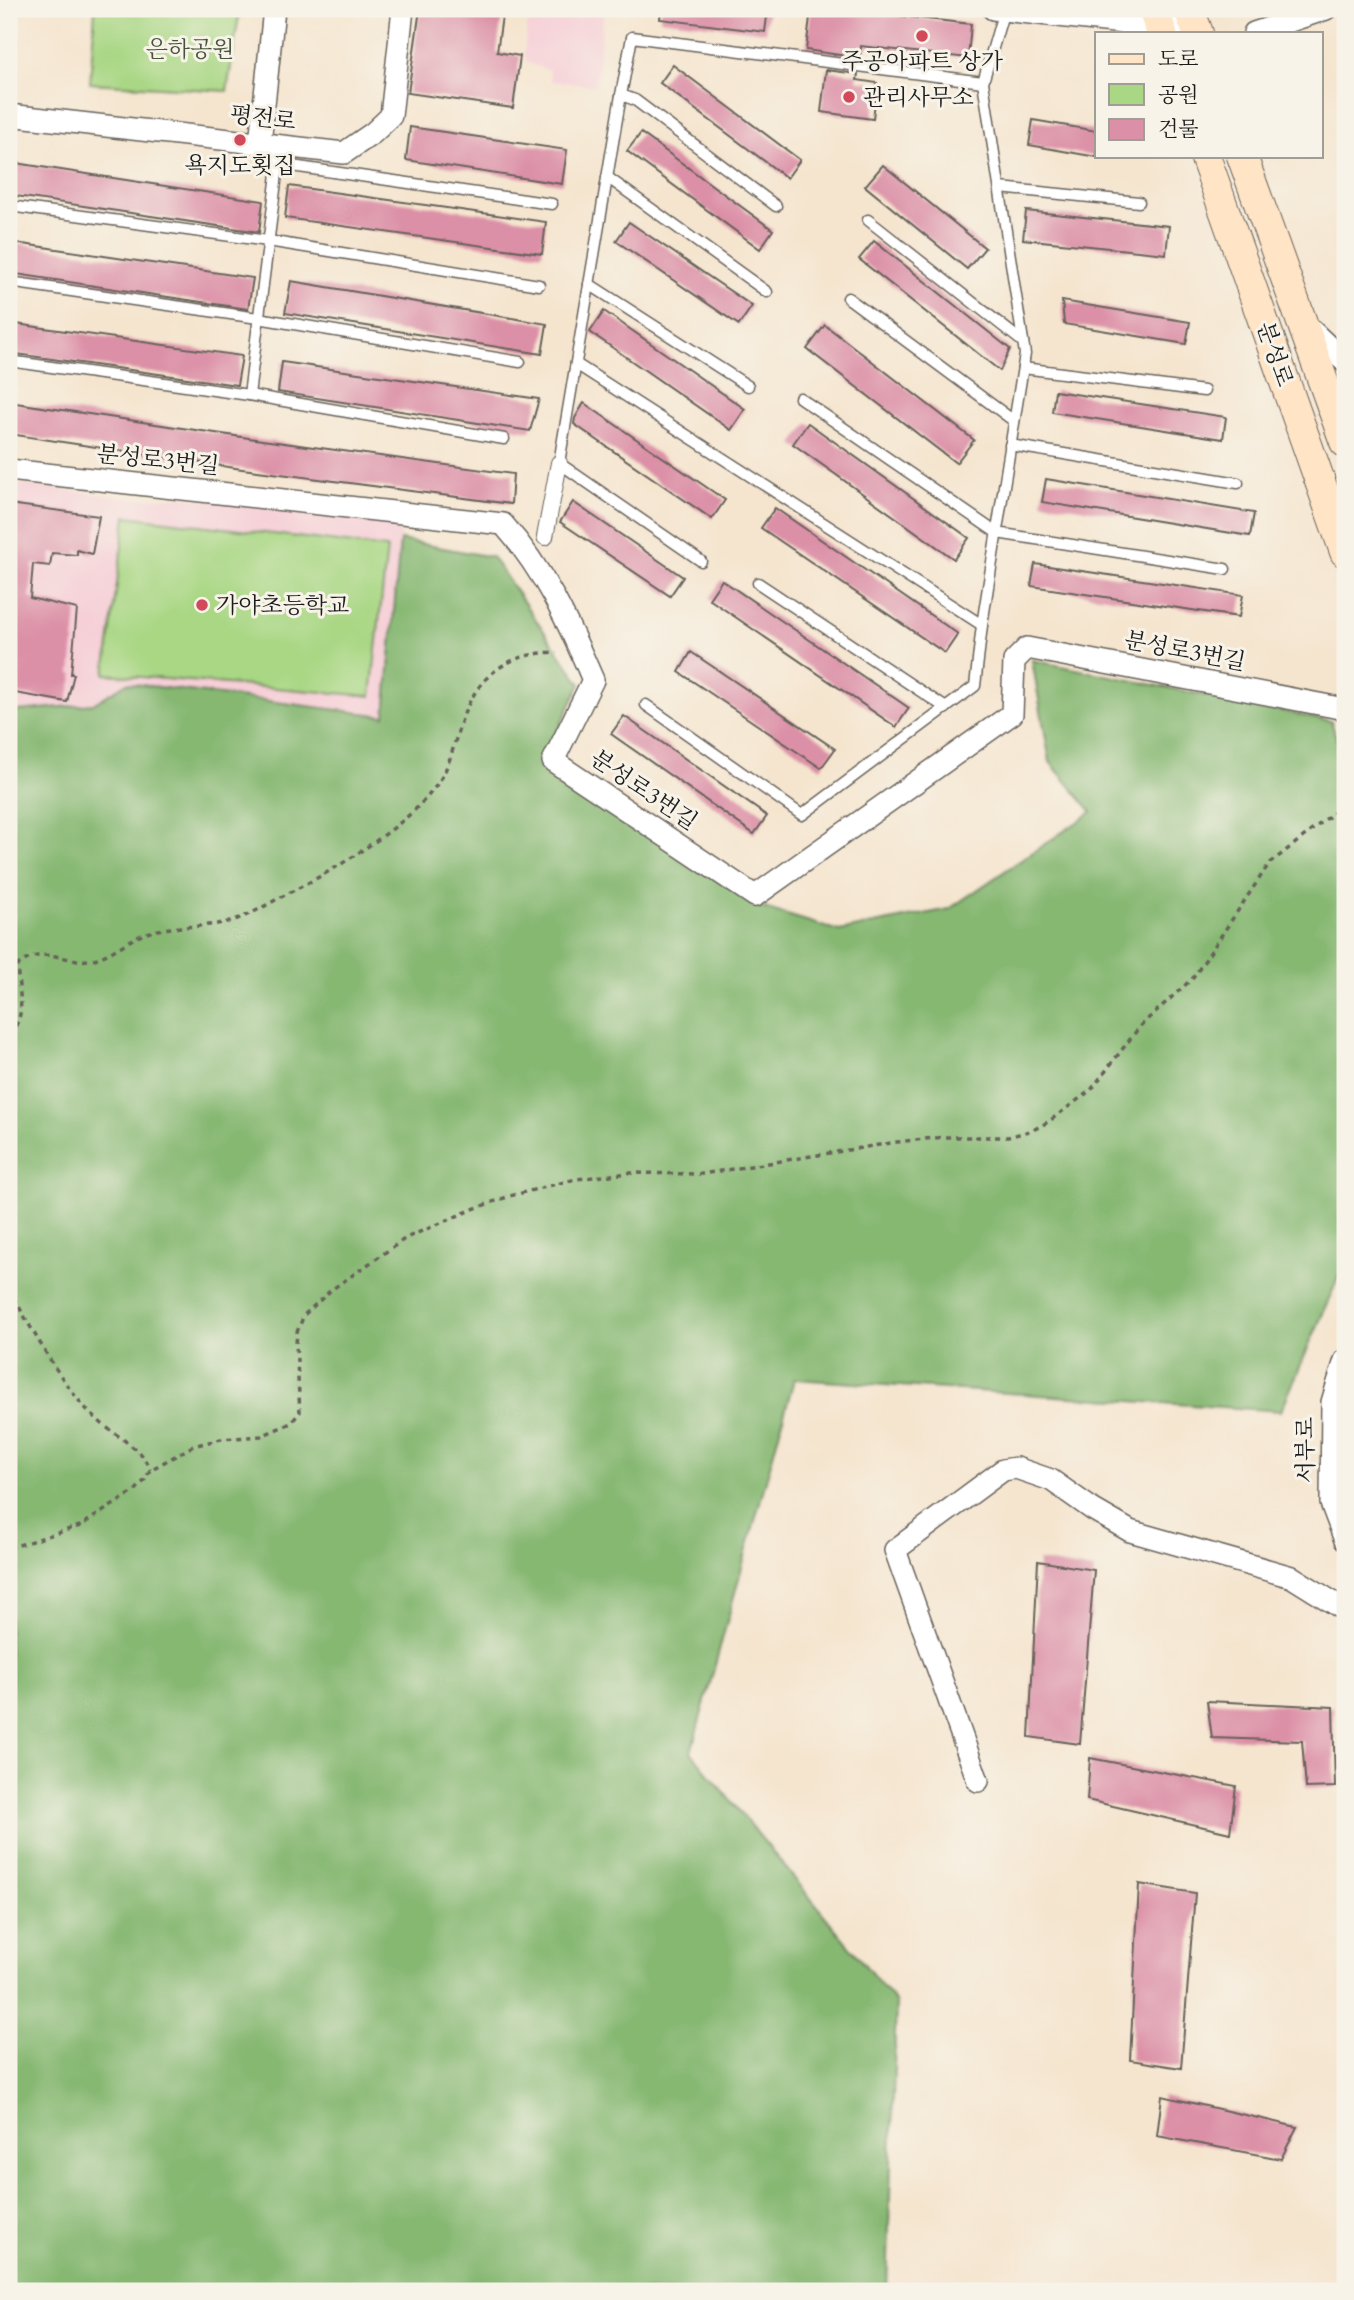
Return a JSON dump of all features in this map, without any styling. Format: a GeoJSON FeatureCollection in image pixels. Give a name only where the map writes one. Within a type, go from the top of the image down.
{"type":"FeatureCollection","features":[{"type":"Feature","properties":{"kind":"main road","name":"분성로"},"geometry":{"type":"LineString","coordinates":[[1206,158],[1345,552]]}},
{"type":"Feature","properties":{"kind":"main road","name":"분성로"},"geometry":{"type":"LineString","coordinates":[[1243,158],[1342,425]]}},
{"type":"Feature","properties":{"kind":"street"},"geometry":{"type":"LineString","coordinates":[[273,151],[274,9]]}},
{"type":"Feature","properties":{"kind":"street","name":"평전로"},"geometry":{"type":"LineString","coordinates":[[9,115],[273,151],[344,153],[373,133],[391,116],[403,9]]}},
{"type":"Feature","properties":{"kind":"street"},"geometry":{"type":"LineString","coordinates":[[1000,9],[1194,24]]}},
{"type":"Feature","properties":{"kind":"street"},"geometry":{"type":"LineString","coordinates":[[1257,32],[1326,9]]}},
{"type":"Feature","properties":{"kind":"street"},"geometry":{"type":"LineString","coordinates":[[1302,322],[1345,362]]}},
{"type":"Feature","properties":{"kind":"street"},"geometry":{"type":"LineString","coordinates":[[545,537],[559,463]]}},
{"type":"Feature","properties":{"kind":"street","name":"분성로3번길"},"geometry":{"type":"LineString","coordinates":[[9,470],[503,524],[525,548],[564,611],[593,680],[553,761],[755,896],[1012,714],[1014,661],[1027,648],[1345,709]]}},
{"type":"Feature","properties":{"kind":"street","name":"서부로"},"geometry":{"type":"LineString","coordinates":[[1345,1360],[1332,1402],[1331,1503],[1345,1540]]}},
{"type":"Feature","properties":{"kind":"street"},"geometry":{"type":"LineString","coordinates":[[978,1781],[895,1550],[1003,1470],[1016,1468],[1051,1480],[1092,1509],[1130,1531],[1292,1577],[1345,1611]]}},
{"type":"Feature","properties":{"kind":"lane"},"geometry":{"type":"LineString","coordinates":[[646,705],[802,816],[975,687],[982,625],[1025,354],[983,82],[1000,9]]}},
{"type":"Feature","properties":{"kind":"lane"},"geometry":{"type":"LineString","coordinates":[[701,561],[559,463],[632,37],[983,82]]}},
{"type":"Feature","properties":{"kind":"lane"},"geometry":{"type":"LineString","coordinates":[[621,94],[635,100],[776,206]]}},
{"type":"Feature","properties":{"kind":"lane"},"geometry":{"type":"LineString","coordinates":[[249,395],[268,241],[273,151],[552,204]]}},
{"type":"Feature","properties":{"kind":"lane"},"geometry":{"type":"LineString","coordinates":[[607,177],[767,292]]}},
{"type":"Feature","properties":{"kind":"lane"},"geometry":{"type":"LineString","coordinates":[[1000,188],[1139,201]]}},
{"type":"Feature","properties":{"kind":"lane"},"geometry":{"type":"LineString","coordinates":[[9,206],[268,241],[539,285]]}},
{"type":"Feature","properties":{"kind":"lane"},"geometry":{"type":"LineString","coordinates":[[868,220],[1023,342]]}},
{"type":"Feature","properties":{"kind":"lane"},"geometry":{"type":"LineString","coordinates":[[9,282],[258,318],[520,362]]}},
{"type":"Feature","properties":{"kind":"lane"},"geometry":{"type":"LineString","coordinates":[[589,284],[748,386]]}},
{"type":"Feature","properties":{"kind":"lane"},"geometry":{"type":"LineString","coordinates":[[848,298],[1014,421]]}},
{"type":"Feature","properties":{"kind":"lane"},"geometry":{"type":"LineString","coordinates":[[9,361],[249,395],[504,439]]}},
{"type":"Feature","properties":{"kind":"lane"},"geometry":{"type":"LineString","coordinates":[[576,364],[982,625]]}},
{"type":"Feature","properties":{"kind":"lane"},"geometry":{"type":"LineString","coordinates":[[1023,368],[1204,391]]}},
{"type":"Feature","properties":{"kind":"lane"},"geometry":{"type":"LineString","coordinates":[[800,398],[997,533],[1225,569]]}},
{"type":"Feature","properties":{"kind":"lane"},"geometry":{"type":"LineString","coordinates":[[1010,446],[1238,483]]}},
{"type":"Feature","properties":{"kind":"lane"},"geometry":{"type":"LineString","coordinates":[[758,583],[946,708]]}},
{"type":"Feature","properties":{"kind":"path"},"geometry":{"type":"LineString","coordinates":[[9,1034],[21,1015],[16,980],[18,965],[28,957],[51,955],[92,960],[156,930],[232,921],[321,876],[371,845],[428,795],[444,773],[469,705],[480,686],[497,668],[516,658],[538,652],[582,654]]}},
{"type":"Feature","properties":{"kind":"path"},"geometry":{"type":"LineString","coordinates":[[9,1548],[80,1526],[135,1491],[150,1470],[193,1446],[221,1439],[261,1436],[292,1423],[300,1412],[296,1344],[297,1332],[304,1315],[331,1290],[397,1244],[434,1224],[510,1196],[576,1179],[629,1173],[702,1174],[897,1142],[1008,1137],[1033,1130],[1048,1122],[1091,1090],[1141,1025],[1193,978],[1269,864],[1345,804]]}},
{"type":"Feature","properties":{"kind":"path"},"geometry":{"type":"LineString","coordinates":[[9,1290],[77,1397],[101,1423],[140,1453],[150,1470]]}},
{"type":"Feature","properties":{"kind":"shaded area"},"geometry":{"type":"Polygon","coordinates":[[[529,9],[604,9],[596,86],[551,81],[549,70],[528,63],[524,55],[529,9]]]}},
{"type":"Feature","properties":{"kind":"shaded area","name":"가야초등학교"},"geometry":{"type":"Polygon","coordinates":[[[9,482],[133,499],[182,496],[401,526],[385,716],[127,683],[93,704],[18,711],[9,716],[9,482]]]}},
{"type":"Feature","properties":{"kind":"green space","name":"은하공원"},"geometry":{"type":"Polygon","coordinates":[[[95,9],[240,9],[227,91],[90,83],[95,9]]]}},
{"type":"Feature","properties":{"kind":"green space"},"geometry":{"type":"Polygon","coordinates":[[[126,516],[387,548],[371,696],[105,674],[126,516]]]}},
{"type":"Feature","properties":{"kind":"green space"},"geometry":{"type":"Polygon","coordinates":[[[400,540],[492,557],[581,684],[540,765],[761,907],[839,931],[949,909],[1092,812],[1050,762],[1032,660],[1331,721],[1345,764],[1345,1262],[1281,1411],[794,1379],[691,1752],[896,2003],[887,2291],[9,2291],[9,716],[18,711],[93,704],[127,683],[385,716],[400,540]]]}},
{"type":"Feature","properties":{"kind":"building"},"geometry":{"type":"Polygon","coordinates":[[[420,9],[503,9],[497,52],[520,56],[513,108],[408,93],[420,9]]]}},
{"type":"Feature","properties":{"kind":"building"},"geometry":{"type":"Polygon","coordinates":[[[661,9],[768,9],[765,32],[660,19],[661,9]]]}},
{"type":"Feature","properties":{"kind":"building"},"geometry":{"type":"Polygon","coordinates":[[[811,9],[855,9],[971,24],[968,58],[861,46],[860,58],[806,50],[811,9]]]}},
{"type":"Feature","properties":{"kind":"building"},"geometry":{"type":"Polygon","coordinates":[[[673,65],[800,160],[787,178],[660,83],[673,65]]]}},
{"type":"Feature","properties":{"kind":"building","name":"관리사무소"},"geometry":{"type":"Polygon","coordinates":[[[826,70],[858,74],[857,80],[877,83],[873,119],[821,112],[826,70]]]}},
{"type":"Feature","properties":{"kind":"building"},"geometry":{"type":"Polygon","coordinates":[[[1033,120],[1095,131],[1095,157],[1029,145],[1033,120]]]}},
{"type":"Feature","properties":{"kind":"building"},"geometry":{"type":"Polygon","coordinates":[[[410,127],[567,150],[562,184],[406,160],[410,127]]]}},
{"type":"Feature","properties":{"kind":"building"},"geometry":{"type":"Polygon","coordinates":[[[641,133],[773,230],[760,249],[627,151],[641,133]]]}},
{"type":"Feature","properties":{"kind":"building"},"geometry":{"type":"Polygon","coordinates":[[[9,162],[263,201],[259,232],[9,195],[9,162]]]}},
{"type":"Feature","properties":{"kind":"building"},"geometry":{"type":"Polygon","coordinates":[[[883,165],[985,248],[967,269],[865,186],[883,165]]]}},
{"type":"Feature","properties":{"kind":"building"},"geometry":{"type":"Polygon","coordinates":[[[289,186],[546,222],[542,254],[285,218],[289,186]]]}},
{"type":"Feature","properties":{"kind":"building"},"geometry":{"type":"Polygon","coordinates":[[[1026,211],[1169,226],[1166,254],[1023,239],[1026,211]]]}},
{"type":"Feature","properties":{"kind":"building"},"geometry":{"type":"Polygon","coordinates":[[[629,222],[752,306],[739,325],[616,241],[629,222]]]}},
{"type":"Feature","properties":{"kind":"building"},"geometry":{"type":"Polygon","coordinates":[[[874,241],[1010,349],[1000,371],[859,259],[874,241]]]}},
{"type":"Feature","properties":{"kind":"building"},"geometry":{"type":"Polygon","coordinates":[[[9,242],[253,278],[248,309],[9,273],[9,242]]]}},
{"type":"Feature","properties":{"kind":"building"},"geometry":{"type":"Polygon","coordinates":[[[291,281],[547,324],[542,354],[285,313],[291,281]]]}},
{"type":"Feature","properties":{"kind":"building"},"geometry":{"type":"Polygon","coordinates":[[[1062,301],[1190,322],[1186,344],[1064,324],[1062,301]]]}},
{"type":"Feature","properties":{"kind":"building"},"geometry":{"type":"Polygon","coordinates":[[[604,311],[745,409],[731,430],[590,332],[604,311]]]}},
{"type":"Feature","properties":{"kind":"building"},"geometry":{"type":"Polygon","coordinates":[[[9,323],[242,356],[237,385],[9,353],[9,323]]]}},
{"type":"Feature","properties":{"kind":"building"},"geometry":{"type":"Polygon","coordinates":[[[825,325],[974,440],[956,463],[807,349],[825,325]]]}},
{"type":"Feature","properties":{"kind":"building"},"geometry":{"type":"Polygon","coordinates":[[[282,362],[539,399],[530,431],[278,392],[282,362]]]}},
{"type":"Feature","properties":{"kind":"building"},"geometry":{"type":"Polygon","coordinates":[[[1055,391],[1226,417],[1223,439],[1052,412],[1055,391]]]}},
{"type":"Feature","properties":{"kind":"building"},"geometry":{"type":"Polygon","coordinates":[[[9,402],[513,474],[511,504],[242,469],[9,434],[9,402]]]}},
{"type":"Feature","properties":{"kind":"building"},"geometry":{"type":"Polygon","coordinates":[[[584,403],[725,500],[712,519],[574,424],[584,403]]]}},
{"type":"Feature","properties":{"kind":"building"},"geometry":{"type":"Polygon","coordinates":[[[808,423],[969,538],[954,559],[793,444],[808,423]]]}},
{"type":"Feature","properties":{"kind":"building"},"geometry":{"type":"Polygon","coordinates":[[[1046,479],[1254,513],[1250,536],[1042,502],[1046,479]]]}},
{"type":"Feature","properties":{"kind":"building"},"geometry":{"type":"Polygon","coordinates":[[[573,502],[683,577],[670,596],[560,522],[573,502]]]}},
{"type":"Feature","properties":{"kind":"building"},"geometry":{"type":"Polygon","coordinates":[[[9,504],[99,516],[92,554],[77,550],[77,555],[52,553],[50,566],[33,564],[30,598],[77,609],[71,674],[74,674],[67,702],[9,692],[9,598],[14,561],[9,560],[9,504]]]}},
{"type":"Feature","properties":{"kind":"building"},"geometry":{"type":"Polygon","coordinates":[[[775,508],[958,634],[945,653],[761,528],[775,508]]]}},
{"type":"Feature","properties":{"kind":"building"},"geometry":{"type":"Polygon","coordinates":[[[1035,564],[1243,595],[1239,617],[1031,586],[1035,564]]]}},
{"type":"Feature","properties":{"kind":"building"},"geometry":{"type":"Polygon","coordinates":[[[722,580],[909,708],[896,727],[709,599],[722,580]]]}},
{"type":"Feature","properties":{"kind":"building"},"geometry":{"type":"Polygon","coordinates":[[[691,652],[835,749],[821,768],[679,672],[691,652]]]}},
{"type":"Feature","properties":{"kind":"building"},"geometry":{"type":"Polygon","coordinates":[[[624,716],[767,816],[754,834],[611,734],[624,716]]]}},
{"type":"Feature","properties":{"kind":"building"},"geometry":{"type":"Polygon","coordinates":[[[1038,1561],[1094,1570],[1080,1744],[1029,1737],[1038,1561]]]}},
{"type":"Feature","properties":{"kind":"building"},"geometry":{"type":"Polygon","coordinates":[[[1207,1701],[1333,1707],[1335,1787],[1306,1788],[1302,1741],[1212,1738],[1207,1701]]]}},
{"type":"Feature","properties":{"kind":"building"},"geometry":{"type":"Polygon","coordinates":[[[1090,1758],[1236,1786],[1230,1833],[1087,1800],[1090,1758]]]}},
{"type":"Feature","properties":{"kind":"building"},"geometry":{"type":"Polygon","coordinates":[[[1139,1884],[1195,1893],[1181,2068],[1130,2060],[1139,1884]]]}},
{"type":"Feature","properties":{"kind":"building"},"geometry":{"type":"Polygon","coordinates":[[[1162,2096],[1297,2127],[1281,2159],[1157,2136],[1162,2096]]]}},
{"type":"Feature","properties":{"kind":"place","name":"주공아파트 상가"},"geometry":{"type":"Point","coordinates":[922,36]}},
{"type":"Feature","properties":{"kind":"place","name":"관리사무소"},"geometry":{"type":"Point","coordinates":[849,97]}},
{"type":"Feature","properties":{"kind":"place","name":"욕지도횟집"},"geometry":{"type":"Point","coordinates":[240,140]}},
{"type":"Feature","properties":{"kind":"place","name":"가야초등학교"},"geometry":{"type":"Point","coordinates":[202,605]}}]}
